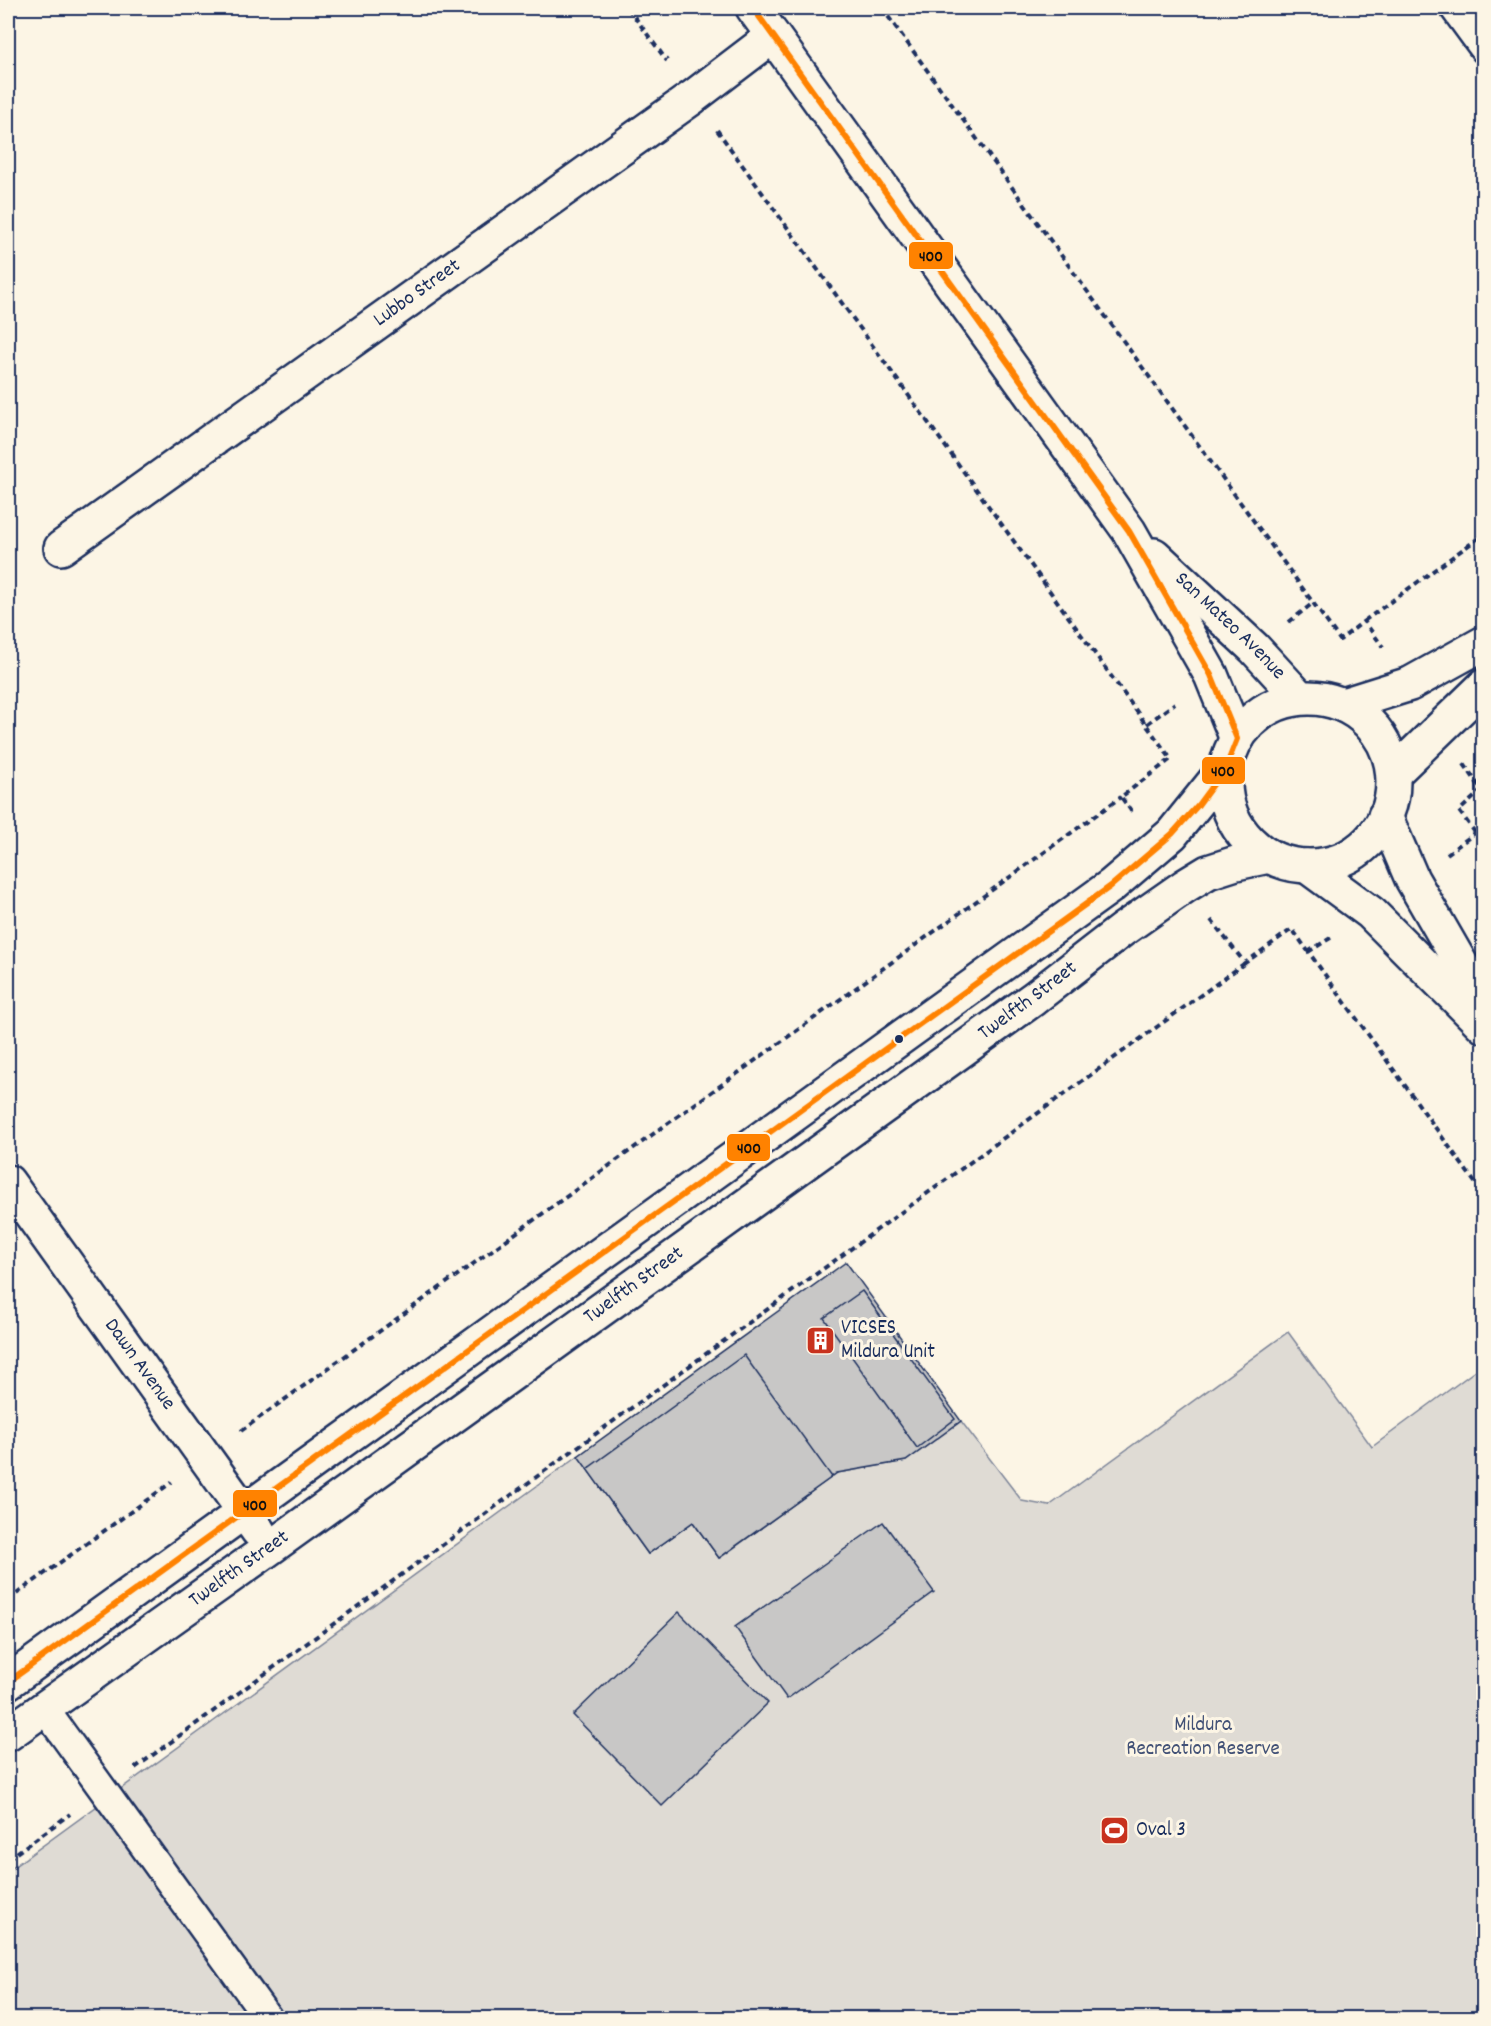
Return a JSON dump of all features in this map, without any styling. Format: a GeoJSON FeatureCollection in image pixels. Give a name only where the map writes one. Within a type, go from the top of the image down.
{"type":"FeatureCollection","features":[{"type":"Feature","properties":{"kind":"street","name":"San Mateo Avenue"},"geometry":{"type":"LineString","coordinates":[[753,8],[1129,531],[1211,675],[1232,753]]}},
{"type":"Feature","properties":{"kind":"street","name":"Lubbo Street"},"geometry":{"type":"LineString","coordinates":[[61,548],[693,97],[774,36]]}},
{"type":"Feature","properties":{"kind":"street","name":"San Mateo Avenue"},"geometry":{"type":"LineString","coordinates":[[1129,531],[1254,648],[1300,698]]}},
{"type":"Feature","properties":{"kind":"street"},"geometry":{"type":"LineString","coordinates":[[1343,705],[1410,684],[1484,643]]}},
{"type":"Feature","properties":{"kind":"street"},"geometry":{"type":"LineString","coordinates":[[1393,774],[1484,686]]}},
{"type":"Feature","properties":{"kind":"street"},"geometry":{"type":"LineString","coordinates":[[1300,698],[1322,698],[1343,705],[1362,716],[1377,733],[1388,752],[1393,774],[1392,796],[1385,816],[1373,837],[1354,853],[1332,862],[1307,866],[1288,863],[1269,856],[1248,840],[1233,818],[1226,794],[1232,753],[1253,718],[1275,704],[1300,698]]}},
{"type":"Feature","properties":{"kind":"street","name":"Twelfth Street"},"geometry":{"type":"LineString","coordinates":[[8,1682],[1102,893],[1157,848],[1198,805],[1232,753]]}},
{"type":"Feature","properties":{"kind":"street"},"geometry":{"type":"LineString","coordinates":[[1385,816],[1412,879],[1484,1004]]}},
{"type":"Feature","properties":{"kind":"street","name":"Twelfth Street"},"geometry":{"type":"LineString","coordinates":[[8,1734],[1023,1006],[1122,930],[1185,886],[1208,872],[1269,856]]}},
{"type":"Feature","properties":{"kind":"street"},"geometry":{"type":"LineString","coordinates":[[1307,866],[1371,913],[1484,1026]]}},
{"type":"Feature","properties":{"kind":"street","name":"Dawn Avenue"},"geometry":{"type":"LineString","coordinates":[[8,1182],[270,1548]]}},
{"type":"Feature","properties":{"kind":"lane"},"geometry":{"type":"LineString","coordinates":[[1454,8],[1484,49]]}},
{"type":"Feature","properties":{"kind":"lane"},"geometry":{"type":"LineString","coordinates":[[44,1708],[268,2019]]}},
{"type":"Feature","properties":{"kind":"path"},"geometry":{"type":"LineString","coordinates":[[8,1600],[1171,759],[628,8]]}},
{"type":"Feature","properties":{"kind":"path"},"geometry":{"type":"LineString","coordinates":[[882,8],[1340,640],[1484,534]]}},
{"type":"Feature","properties":{"kind":"path"},"geometry":{"type":"LineString","coordinates":[[1364,621],[1410,684]]}},
{"type":"Feature","properties":{"kind":"path"},"geometry":{"type":"LineString","coordinates":[[1439,728],[1483,790],[1460,811],[1484,844]]}},
{"type":"Feature","properties":{"kind":"path"},"geometry":{"type":"LineString","coordinates":[[1121,797],[1157,848]]}},
{"type":"Feature","properties":{"kind":"path"},"geometry":{"type":"LineString","coordinates":[[1185,886],[1245,963]]}},
{"type":"Feature","properties":{"kind":"path"},"geometry":{"type":"LineString","coordinates":[[8,1859],[1293,929],[1484,1195]]}},
{"type":"Feature","properties":{"kind":"green space","name":"Mildura Recreation Reserve"},"geometry":{"type":"Polygon","coordinates":[[[1288,1332],[1372,1447],[1483,1365],[1483,2018],[8,2018],[8,1871],[578,1456],[648,1554],[693,1522],[720,1558],[837,1473],[906,1461],[961,1421],[1022,1501],[1049,1506],[1288,1332]]]}},
{"type":"Feature","properties":{"kind":"building","name":"VICSES Mildura Unit"},"geometry":{"type":"Polygon","coordinates":[[[846,1262],[961,1421],[906,1461],[837,1473],[719,1558],[693,1522],[648,1554],[578,1456],[846,1262]]]}},
{"type":"Feature","properties":{"kind":"building"},"geometry":{"type":"Polygon","coordinates":[[[862,1291],[955,1419],[917,1448],[824,1318],[862,1291]]]}},
{"type":"Feature","properties":{"kind":"building"},"geometry":{"type":"Polygon","coordinates":[[[744,1355],[832,1477],[719,1558],[693,1522],[648,1554],[587,1469],[744,1355]]]}},
{"type":"Feature","properties":{"kind":"building"},"geometry":{"type":"Polygon","coordinates":[[[883,1522],[934,1592],[787,1699],[735,1627],[883,1522]]]}},
{"type":"Feature","properties":{"kind":"building"},"geometry":{"type":"Polygon","coordinates":[[[679,1612],[768,1703],[662,1806],[573,1715],[679,1612]]]}},
{"type":"Feature","properties":{"kind":"transit line","name":"400"},"geometry":{"type":"LineString","coordinates":[[8,1682],[1111,886],[1172,834],[1198,805],[1226,767],[1237,739],[1211,675],[1129,531],[753,8]]}},
{"type":"Feature","properties":{"kind":"place","name":"VICSES Mildura Unit"},"geometry":{"type":"Point","coordinates":[820,1341]}},
{"type":"Feature","properties":{"kind":"place","name":"Oval 3"},"geometry":{"type":"Point","coordinates":[1115,1831]}}]}
